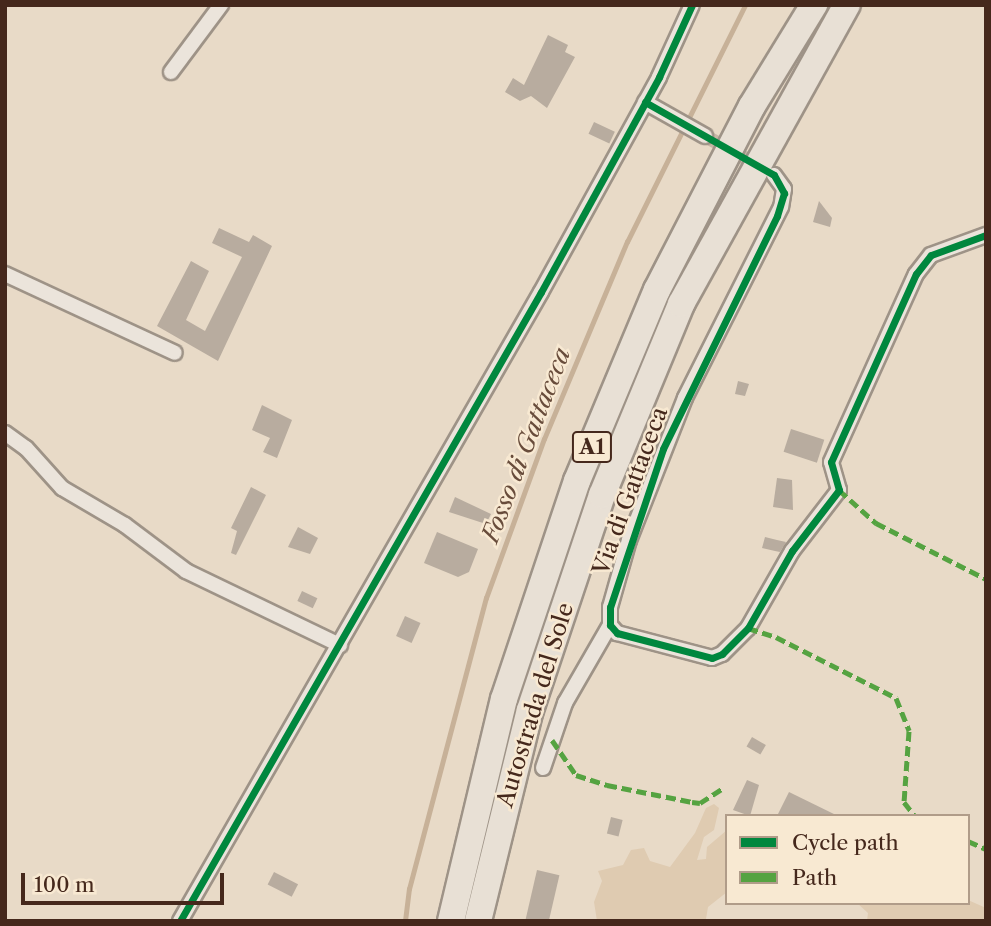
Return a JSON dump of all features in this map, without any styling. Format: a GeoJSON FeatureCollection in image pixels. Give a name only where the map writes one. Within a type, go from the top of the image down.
{"type":"FeatureCollection","features":[{"type":"Feature","properties":{"kind":"highway","name":"Autostrada del Sole"},"geometry":{"type":"LineString","coordinates":[[451,921],[504,699],[577,481],[657,290],[752,106],[814,5]]}},
{"type":"Feature","properties":{"kind":"highway","name":"Autostrada del Sole"},"geometry":{"type":"LineString","coordinates":[[478,921],[530,710],[602,495],[681,304],[847,5]]}},
{"type":"Feature","properties":{"kind":"street"},"geometry":{"type":"LineString","coordinates":[[171,72],[221,5]]}},
{"type":"Feature","properties":{"kind":"street"},"geometry":{"type":"LineString","coordinates":[[180,921],[340,645],[645,102],[692,5]]}},
{"type":"Feature","properties":{"kind":"street"},"geometry":{"type":"LineString","coordinates":[[645,102],[705,136]]}},
{"type":"Feature","properties":{"kind":"street","name":"Via di Gattaceca"},"geometry":{"type":"LineString","coordinates":[[610,625],[610,607],[629,540],[663,449],[781,207],[784,188],[774,175]]}},
{"type":"Feature","properties":{"kind":"street"},"geometry":{"type":"LineString","coordinates":[[543,768],[565,703],[610,625],[617,634],[701,657],[722,654],[748,628],[792,551],[839,489],[831,462],[916,274],[931,255],[986,235]]}},
{"type":"Feature","properties":{"kind":"street"},"geometry":{"type":"LineString","coordinates":[[5,274],[175,353]]}},
{"type":"Feature","properties":{"kind":"street"},"geometry":{"type":"LineString","coordinates":[[5,433],[26,448],[62,488],[125,525],[186,571],[340,645]]}},
{"type":"Feature","properties":{"kind":"shaded area"},"geometry":{"type":"Polygon","coordinates":[[[714,804],[719,808],[714,830],[704,837],[697,860],[706,859],[707,847],[725,832],[725,894],[708,907],[706,919],[597,921],[594,902],[602,881],[598,871],[623,865],[631,850],[644,848],[650,861],[670,867],[695,833],[706,808],[714,804]]]}},
{"type":"Feature","properties":{"kind":"shaded area"},"geometry":{"type":"Polygon","coordinates":[[[970,901],[986,908],[986,921],[867,921],[868,913],[859,905],[970,905],[970,901]]]}},
{"type":"Feature","properties":{"kind":"building"},"geometry":{"type":"Polygon","coordinates":[[[548,35],[568,45],[565,52],[575,57],[547,108],[531,96],[520,101],[505,92],[513,78],[524,85],[548,35]]]}},
{"type":"Feature","properties":{"kind":"building"},"geometry":{"type":"Polygon","coordinates":[[[594,122],[615,132],[609,144],[589,134],[594,122]]]}},
{"type":"Feature","properties":{"kind":"building"},"geometry":{"type":"Polygon","coordinates":[[[819,201],[832,218],[830,227],[813,222],[819,201]]]}},
{"type":"Feature","properties":{"kind":"building"},"geometry":{"type":"Polygon","coordinates":[[[219,228],[249,242],[253,235],[272,246],[218,361],[157,326],[191,261],[209,271],[186,320],[205,331],[242,257],[212,243],[219,228]]]}},
{"type":"Feature","properties":{"kind":"building"},"geometry":{"type":"Polygon","coordinates":[[[738,381],[749,384],[745,396],[735,394],[738,381]]]}},
{"type":"Feature","properties":{"kind":"building"},"geometry":{"type":"Polygon","coordinates":[[[262,405],[292,420],[277,458],[263,452],[270,438],[252,430],[262,405]]]}},
{"type":"Feature","properties":{"kind":"building"},"geometry":{"type":"Polygon","coordinates":[[[791,429],[824,440],[817,463],[784,452],[791,429]]]}},
{"type":"Feature","properties":{"kind":"building"},"geometry":{"type":"Polygon","coordinates":[[[777,478],[792,480],[793,510],[773,507],[777,478]]]}},
{"type":"Feature","properties":{"kind":"building"},"geometry":{"type":"Polygon","coordinates":[[[251,487],[266,495],[236,555],[231,553],[237,531],[231,528],[251,487]]]}},
{"type":"Feature","properties":{"kind":"building"},"geometry":{"type":"Polygon","coordinates":[[[455,497],[491,514],[486,524],[449,512],[455,497]]]}},
{"type":"Feature","properties":{"kind":"building"},"geometry":{"type":"Polygon","coordinates":[[[298,527],[318,538],[310,554],[288,547],[298,527]]]}},
{"type":"Feature","properties":{"kind":"building"},"geometry":{"type":"Polygon","coordinates":[[[437,532],[478,549],[469,572],[458,577],[424,563],[437,532]]]}},
{"type":"Feature","properties":{"kind":"building"},"geometry":{"type":"Polygon","coordinates":[[[765,537],[786,542],[780,552],[762,548],[765,537]]]}},
{"type":"Feature","properties":{"kind":"building"},"geometry":{"type":"Polygon","coordinates":[[[302,591],[317,598],[313,608],[297,601],[302,591]]]}},
{"type":"Feature","properties":{"kind":"building"},"geometry":{"type":"Polygon","coordinates":[[[405,616],[421,623],[412,643],[396,636],[405,616]]]}},
{"type":"Feature","properties":{"kind":"building"},"geometry":{"type":"Polygon","coordinates":[[[752,737],[766,745],[760,755],[746,747],[752,737]]]}},
{"type":"Feature","properties":{"kind":"building"},"geometry":{"type":"Polygon","coordinates":[[[747,780],[759,785],[751,814],[733,810],[747,780]]]}},
{"type":"Feature","properties":{"kind":"building"},"geometry":{"type":"Polygon","coordinates":[[[789,792],[834,814],[778,814],[789,792]]]}},
{"type":"Feature","properties":{"kind":"building"},"geometry":{"type":"Polygon","coordinates":[[[611,817],[623,820],[619,836],[607,833],[611,817]]]}},
{"type":"Feature","properties":{"kind":"building"},"geometry":{"type":"Polygon","coordinates":[[[537,870],[559,875],[549,921],[525,921],[537,870]]]}},
{"type":"Feature","properties":{"kind":"building"},"geometry":{"type":"Polygon","coordinates":[[[274,872],[298,884],[292,897],[268,884],[274,872]]]}},
{"type":"Feature","properties":{"kind":"waterway","name":"Fosso di Gattaceca"},"geometry":{"type":"LineString","coordinates":[[405,921],[409,889],[486,598],[544,439],[627,242],[745,5]]}},
{"type":"Feature","properties":{"kind":"tunnel"},"geometry":{"type":"LineString","coordinates":[[705,136],[761,167]]}},
{"type":"Feature","properties":{"kind":"marked path"},"geometry":{"type":"LineString","coordinates":[[839,490],[876,523],[986,579]]}},
{"type":"Feature","properties":{"kind":"marked path"},"geometry":{"type":"LineString","coordinates":[[748,628],[776,637],[896,698],[909,731],[904,802],[913,814]]}},
{"type":"Feature","properties":{"kind":"marked path"},"geometry":{"type":"LineString","coordinates":[[552,740],[576,775],[607,785],[700,803],[723,788]]}},
{"type":"Feature","properties":{"kind":"marked path"},"geometry":{"type":"LineString","coordinates":[[970,842],[986,849]]}},
{"type":"Feature","properties":{"kind":"cycle path"},"geometry":{"type":"LineString","coordinates":[[180,921],[541,292],[659,77],[692,5]]}},
{"type":"Feature","properties":{"kind":"cycle path"},"geometry":{"type":"LineString","coordinates":[[645,102],[774,175],[784,193],[777,216],[663,449],[610,607],[610,625],[617,633],[712,658],[722,654],[748,628],[792,551],[839,490],[831,462],[916,274],[931,255],[986,235]]}}]}
